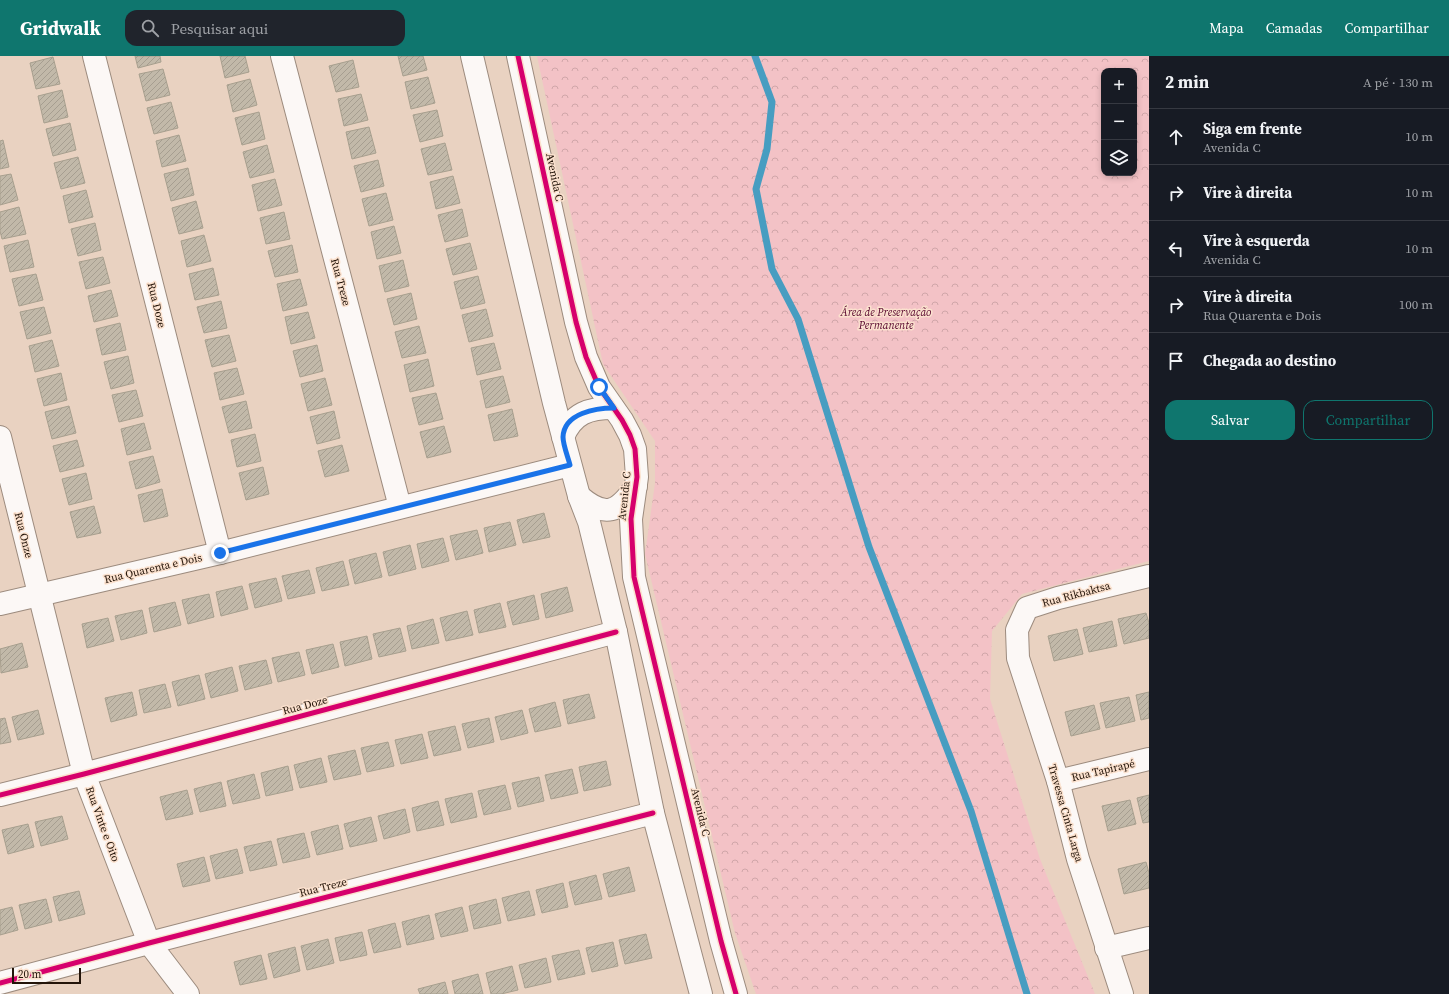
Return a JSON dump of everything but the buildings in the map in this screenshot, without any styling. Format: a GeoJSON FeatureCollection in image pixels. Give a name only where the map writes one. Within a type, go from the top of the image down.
{"type":"FeatureCollection","features":[{"type":"Feature","properties":{"kind":"street","name":"Rua Doze"},"geometry":{"type":"LineString","coordinates":[[94,56],[220,553]]}},
{"type":"Feature","properties":{"kind":"street","name":"Rua Treze"},"geometry":{"type":"LineString","coordinates":[[282,56],[400,507]]}},
{"type":"Feature","properties":{"kind":"street"},"geometry":{"type":"LineString","coordinates":[[472,56],[563,437],[579,496],[589,522],[616,632],[652,813],[701,994]]}},
{"type":"Feature","properties":{"kind":"street","name":"Avenida C"},"geometry":{"type":"LineString","coordinates":[[518,56],[576,322],[586,357],[599,387],[614,408],[630,435],[635,449],[637,465],[636,486],[631,519],[634,577],[736,994]]}},
{"type":"Feature","properties":{"kind":"street"},"geometry":{"type":"LineString","coordinates":[[563,437],[568,424],[576,416],[600,408],[614,408]]}},
{"type":"Feature","properties":{"kind":"street","name":"Rua Onze"},"geometry":{"type":"LineString","coordinates":[[0,436],[38,594]]}},
{"type":"Feature","properties":{"kind":"street","name":"Rua Quarenta e Dois"},"geometry":{"type":"LineString","coordinates":[[38,594],[220,553],[570,465]]}},
{"type":"Feature","properties":{"kind":"street"},"geometry":{"type":"LineString","coordinates":[[579,496],[593,508],[603,510],[615,508],[625,502],[636,486]]}},
{"type":"Feature","properties":{"kind":"street","name":"Rua Rikbaktsa"},"geometry":{"type":"LineString","coordinates":[[1017,630],[1027,608],[1058,598],[1149,576]]}},
{"type":"Feature","properties":{"kind":"street"},"geometry":{"type":"LineString","coordinates":[[0,604],[38,594]]}},
{"type":"Feature","properties":{"kind":"street","name":"Rua Vinte e Oito"},"geometry":{"type":"LineString","coordinates":[[38,594],[84,774],[149,943],[188,994]]}},
{"type":"Feature","properties":{"kind":"street","name":"Travessa Cinta Larga"},"geometry":{"type":"LineString","coordinates":[[1017,630],[1018,658],[1058,781],[1078,859],[1122,994]]}},
{"type":"Feature","properties":{"kind":"street","name":"Rua Doze"},"geometry":{"type":"LineString","coordinates":[[0,795],[616,632]]}},
{"type":"Feature","properties":{"kind":"street","name":"Rua Tapirapé"},"geometry":{"type":"LineString","coordinates":[[1058,781],[1149,759]]}},
{"type":"Feature","properties":{"kind":"street","name":"Rua Treze"},"geometry":{"type":"LineString","coordinates":[[0,983],[652,813]]}},
{"type":"Feature","properties":{"kind":"street"},"geometry":{"type":"LineString","coordinates":[[1106,948],[1149,938]]}},
{"type":"Feature","properties":{"kind":"green space","name":"Área de Preservação Permanente"},"geometry":{"type":"Polygon","coordinates":[[[537,56],[1149,56],[1149,561],[1022,594],[992,631],[990,699],[1040,859],[1095,994],[756,994],[735,933],[645,554],[655,483],[655,441],[603,364],[537,56]]]}},
{"type":"Feature","properties":{"kind":"waterway"},"geometry":{"type":"LineString","coordinates":[[755,56],[772,102],[767,149],[756,189],[772,269],[798,319],[869,547],[971,811],[1027,994]]}},
{"type":"Feature","properties":{"kind":"cycle path"},"geometry":{"type":"LineString","coordinates":[[518,56],[576,322],[586,357],[599,387],[622,420],[635,449],[637,477],[631,519],[634,577],[721,941],[736,994]]}},
{"type":"Feature","properties":{"kind":"cycle path"},"geometry":{"type":"LineString","coordinates":[[0,795],[616,632]]}},
{"type":"Feature","properties":{"kind":"cycle path"},"geometry":{"type":"LineString","coordinates":[[0,983],[653,813]]}},
{"type":"Feature","properties":{"kind":"route"},"geometry":{"type":"LineString","coordinates":[[220,553],[570,465],[563,437],[568,424],[576,416],[588,411],[600,408],[614,408],[599,387]]}}]}
